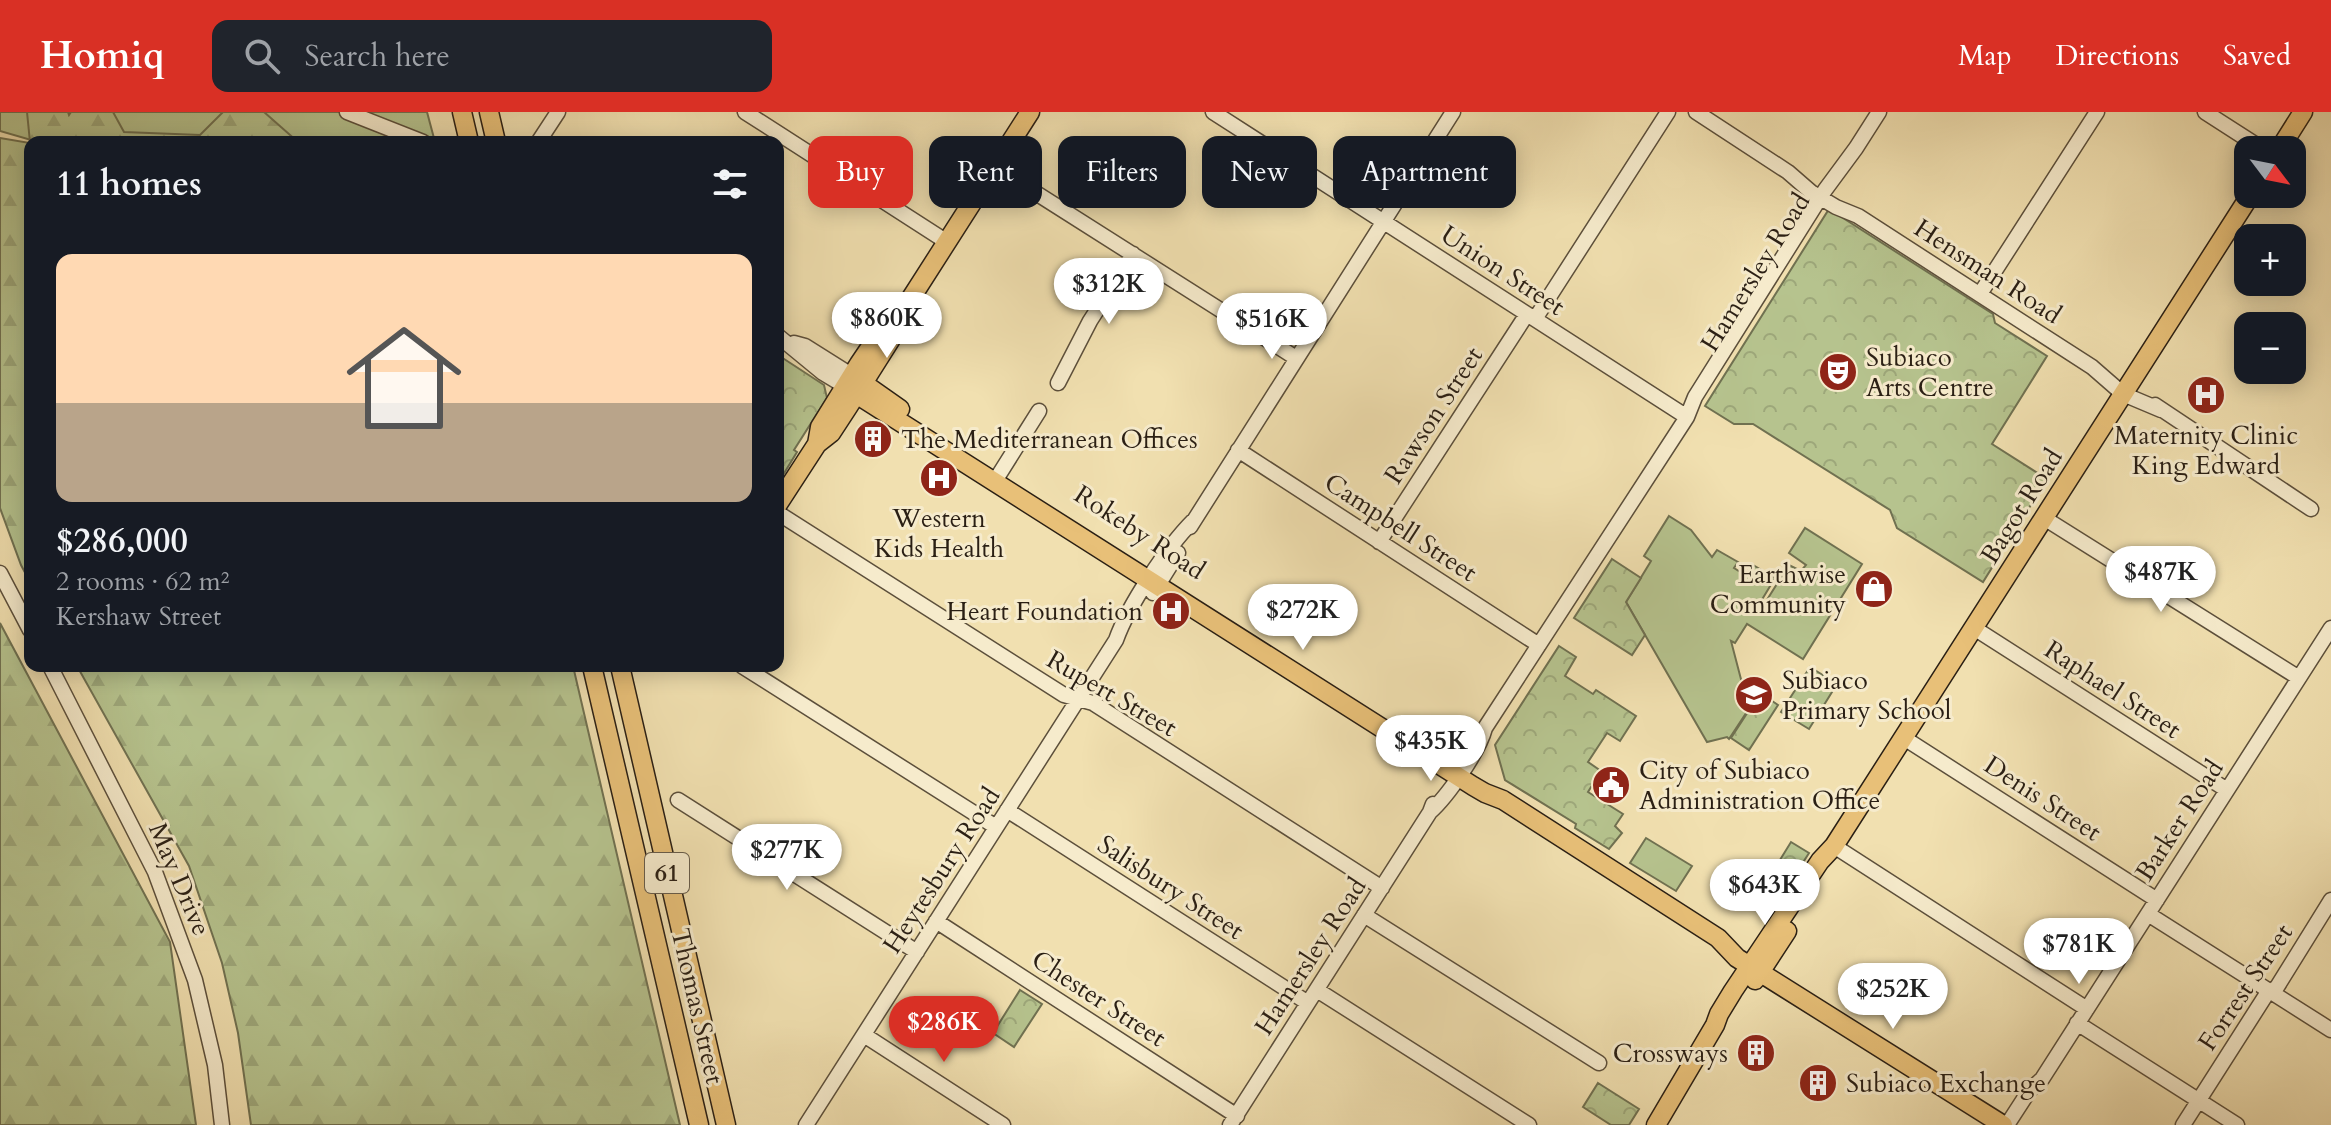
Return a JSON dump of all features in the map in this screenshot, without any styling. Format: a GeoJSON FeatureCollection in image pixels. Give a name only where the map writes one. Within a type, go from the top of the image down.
{"type":"FeatureCollection","features":[{"type":"Feature","properties":{"kind":"main road"},"geometry":{"type":"LineString","coordinates":[[462,112],[468,136]]}},
{"type":"Feature","properties":{"kind":"main road"},"geometry":{"type":"LineString","coordinates":[[489,112],[495,136]]}},
{"type":"Feature","properties":{"kind":"main road"},"geometry":{"type":"LineString","coordinates":[[1015,136],[1030,112]]}},
{"type":"Feature","properties":{"kind":"main road"},"geometry":{"type":"LineString","coordinates":[[2288,136],[2303,112]]}},
{"type":"Feature","properties":{"kind":"main road"},"geometry":{"type":"LineString","coordinates":[[784,495],[817,444],[831,433],[854,385],[891,339],[897,320],[969,208]]}},
{"type":"Feature","properties":{"kind":"main road","name":"Bagot Road"},"geometry":{"type":"LineString","coordinates":[[1656,1125],[1719,1014],[1758,964],[1820,861],[1834,846],[1904,738],[2242,208]]}},
{"type":"Feature","properties":{"kind":"main road","name":"Rokeby Road"},"geometry":{"type":"LineString","coordinates":[[854,385],[1457,770],[1485,793],[1503,800],[1718,938],[1737,958],[1758,964],[2012,1124]]}},
{"type":"Feature","properties":{"kind":"main road","name":"Thomas Street"},"geometry":{"type":"LineString","coordinates":[[598,672],[699,1125]]}},
{"type":"Feature","properties":{"kind":"main road","name":"Thomas Street"},"geometry":{"type":"LineString","coordinates":[[621,672],[726,1125]]}},
{"type":"Feature","properties":{"kind":"street"},"geometry":{"type":"LineString","coordinates":[[347,112],[408,136]]}},
{"type":"Feature","properties":{"kind":"street"},"geometry":{"type":"LineString","coordinates":[[542,136],[558,112]]}},
{"type":"Feature","properties":{"kind":"street"},"geometry":{"type":"LineString","coordinates":[[745,112],[782,136]]}},
{"type":"Feature","properties":{"kind":"street","name":"Union Street"},"geometry":{"type":"LineString","coordinates":[[1213,112],[1236,118],[1383,221],[1687,417]]}},
{"type":"Feature","properties":{"kind":"street","name":"Heytesbury Road"},"geometry":{"type":"LineString","coordinates":[[806,1125],[1116,640],[1128,630],[1178,536],[1193,521],[1453,112]]}},
{"type":"Feature","properties":{"kind":"street","name":"Rawson Street"},"geometry":{"type":"LineString","coordinates":[[1379,542],[1668,112]]}},
{"type":"Feature","properties":{"kind":"street","name":"Hensman Road"},"geometry":{"type":"LineString","coordinates":[[1696,112],[1788,172],[1801,186],[1847,205],[1858,216],[2311,509]]}},
{"type":"Feature","properties":{"kind":"street","name":"Hamersley Road"},"geometry":{"type":"LineString","coordinates":[[1234,1120],[1430,812],[1442,801],[1475,734],[1485,728],[1539,645],[1879,112]]}},
{"type":"Feature","properties":{"kind":"street"},"geometry":{"type":"LineString","coordinates":[[1980,294],[2097,112]]}},
{"type":"Feature","properties":{"kind":"street"},"geometry":{"type":"LineString","coordinates":[[2205,112],[2242,136]]}},
{"type":"Feature","properties":{"kind":"street"},"geometry":{"type":"LineString","coordinates":[[784,137],[947,242]]}},
{"type":"Feature","properties":{"kind":"street"},"geometry":{"type":"LineString","coordinates":[[1042,197],[1296,358]]}},
{"type":"Feature","properties":{"kind":"street"},"geometry":{"type":"LineString","coordinates":[[1058,383],[1090,321],[1133,254]]}},
{"type":"Feature","properties":{"kind":"street","name":"Rokeby Road"},"geometry":{"type":"LineString","coordinates":[[784,341],[823,373],[854,385]]}},
{"type":"Feature","properties":{"kind":"street"},"geometry":{"type":"LineString","coordinates":[[998,477],[1039,411]]}},
{"type":"Feature","properties":{"kind":"street","name":"Campbell Street"},"geometry":{"type":"LineString","coordinates":[[1238,450],[1539,645]]}},
{"type":"Feature","properties":{"kind":"street","name":"Rupert Street"},"geometry":{"type":"LineString","coordinates":[[784,517],[1064,695],[1093,703],[1382,888]]}},
{"type":"Feature","properties":{"kind":"street"},"geometry":{"type":"LineString","coordinates":[[2044,518],[2299,678]]}},
{"type":"Feature","properties":{"kind":"street"},"geometry":{"type":"LineString","coordinates":[[0,573],[24,619]]}},
{"type":"Feature","properties":{"kind":"street","name":"Raphael Street"},"geometry":{"type":"LineString","coordinates":[[1974,628],[2227,790]]}},
{"type":"Feature","properties":{"kind":"street","name":"Barker Road"},"geometry":{"type":"LineString","coordinates":[[2012,1124],[2029,1091],[2042,1079],[2331,628]]}},
{"type":"Feature","properties":{"kind":"street","name":"May Drive"},"geometry":{"type":"LineString","coordinates":[[53,672],[155,872],[195,980],[215,1065],[222,1125]]}},
{"type":"Feature","properties":{"kind":"street"},"geometry":{"type":"LineString","coordinates":[[751,672],[996,827]]}},
{"type":"Feature","properties":{"kind":"street","name":"Denis Street"},"geometry":{"type":"LineString","coordinates":[[1904,738],[2157,900]]}},
{"type":"Feature","properties":{"kind":"street"},"geometry":{"type":"LineString","coordinates":[[678,800],[917,952]]}},
{"type":"Feature","properties":{"kind":"street","name":"Salisbury Street"},"geometry":{"type":"LineString","coordinates":[[1007,810],[1308,1003]]}},
{"type":"Feature","properties":{"kind":"street"},"geometry":{"type":"LineString","coordinates":[[1834,846],[2087,1009]]}},
{"type":"Feature","properties":{"kind":"street","name":"Forrest Street"},"geometry":{"type":"LineString","coordinates":[[2183,1125],[2266,995],[2277,987],[2331,900]]}},
{"type":"Feature","properties":{"kind":"street"},"geometry":{"type":"LineString","coordinates":[[2148,914],[2331,1030]]}},
{"type":"Feature","properties":{"kind":"street"},"geometry":{"type":"LineString","coordinates":[[1364,915],[1599,1063]]}},
{"type":"Feature","properties":{"kind":"street","name":"Chester Street"},"geometry":{"type":"LineString","coordinates":[[936,921],[1234,1120]]}},
{"type":"Feature","properties":{"kind":"street"},"geometry":{"type":"LineString","coordinates":[[1317,990],[1529,1125]]}},
{"type":"Feature","properties":{"kind":"street"},"geometry":{"type":"LineString","coordinates":[[2077,1023],[2237,1125]]}},
{"type":"Feature","properties":{"kind":"street"},"geometry":{"type":"LineString","coordinates":[[864,1035],[1003,1125]]}},
{"type":"Feature","properties":{"kind":"green space"},"geometry":{"type":"Polygon","coordinates":[[[0,112],[427,112],[433,136],[24,138],[0,131],[0,112]]]}},
{"type":"Feature","properties":{"kind":"green space"},"geometry":{"type":"Polygon","coordinates":[[[27,112],[68,112],[69,115],[71,112],[113,112],[124,132],[200,135],[223,112],[264,112],[291,136],[29,136],[27,112]]]}},
{"type":"Feature","properties":{"kind":"green space"},"geometry":{"type":"Polygon","coordinates":[[[0,138],[24,142],[24,571],[0,508],[0,138]]]}},
{"type":"Feature","properties":{"kind":"green space"},"geometry":{"type":"Polygon","coordinates":[[[1829,209],[1993,314],[1995,323],[2047,356],[1992,444],[2047,479],[1983,582],[1897,528],[1890,510],[1753,424],[1734,424],[1705,406],[1829,209]]]}},
{"type":"Feature","properties":{"kind":"green space"},"geometry":{"type":"Polygon","coordinates":[[[784,359],[824,385],[827,398],[794,450],[797,452],[784,473],[784,359]]]}},
{"type":"Feature","properties":{"kind":"green space"},"geometry":{"type":"Polygon","coordinates":[[[1669,516],[1691,530],[1712,557],[1717,550],[1738,562],[1734,568],[1745,575],[1753,565],[1775,578],[1755,611],[1758,614],[1789,565],[1801,571],[1806,565],[1789,553],[1805,528],[1862,564],[1803,659],[1747,624],[1735,643],[1731,641],[1742,683],[1736,693],[1752,704],[1729,739],[1707,742],[1626,602],[1651,561],[1644,556],[1669,516]]]}},
{"type":"Feature","properties":{"kind":"green space"},"geometry":{"type":"Polygon","coordinates":[[[1612,559],[1641,578],[1626,602],[1645,635],[1632,655],[1574,618],[1612,559]]]}},
{"type":"Feature","properties":{"kind":"green space"},"geometry":{"type":"Polygon","coordinates":[[[0,623],[170,942],[196,1125],[0,1125],[0,623]]]}},
{"type":"Feature","properties":{"kind":"green space"},"geometry":{"type":"Polygon","coordinates":[[[1559,646],[1576,657],[1565,676],[1593,694],[1596,690],[1636,716],[1620,741],[1607,733],[1588,762],[1601,771],[1588,792],[1623,814],[1615,826],[1622,833],[1609,849],[1575,828],[1576,824],[1505,780],[1495,745],[1559,646]]]}},
{"type":"Feature","properties":{"kind":"green space"},"geometry":{"type":"Polygon","coordinates":[[[1810,667],[1837,684],[1809,729],[1781,712],[1810,667]]]}},
{"type":"Feature","properties":{"kind":"green space"},"geometry":{"type":"Polygon","coordinates":[[[80,672],[574,672],[680,1125],[251,1125],[238,1033],[222,963],[189,866],[80,672]]]}},
{"type":"Feature","properties":{"kind":"green space"},"geometry":{"type":"Polygon","coordinates":[[[1744,682],[1778,705],[1749,750],[1731,738],[1753,704],[1737,693],[1744,682]]]}},
{"type":"Feature","properties":{"kind":"green space"},"geometry":{"type":"Polygon","coordinates":[[[1646,838],[1692,866],[1676,891],[1630,863],[1646,838]]]}},
{"type":"Feature","properties":{"kind":"green space"},"geometry":{"type":"Polygon","coordinates":[[[1791,842],[1809,853],[1788,886],[1770,876],[1791,842]]]}},
{"type":"Feature","properties":{"kind":"green space"},"geometry":{"type":"Polygon","coordinates":[[[1020,990],[1042,1004],[1014,1047],[993,1033],[1020,990]]]}},
{"type":"Feature","properties":{"kind":"green space"},"geometry":{"type":"Polygon","coordinates":[[[1598,1083],[1639,1109],[1629,1125],[1611,1125],[1583,1107],[1598,1083]]]}},
{"type":"Feature","properties":{"kind":"place","name":"Subiaco Arts Centre"},"geometry":{"type":"Point","coordinates":[1838,372]}},
{"type":"Feature","properties":{"kind":"place","name":"Maternity Clinic King Edward"},"geometry":{"type":"Point","coordinates":[2206,395]}},
{"type":"Feature","properties":{"kind":"place","name":"The Mediterranean Offices"},"geometry":{"type":"Point","coordinates":[873,439]}},
{"type":"Feature","properties":{"kind":"place","name":"Western Kids Health"},"geometry":{"type":"Point","coordinates":[939,478]}},
{"type":"Feature","properties":{"kind":"place","name":"Earthwise Community"},"geometry":{"type":"Point","coordinates":[1874,589]}},
{"type":"Feature","properties":{"kind":"place","name":"Heart Foundation"},"geometry":{"type":"Point","coordinates":[1171,611]}},
{"type":"Feature","properties":{"kind":"place","name":"Subiaco Primary School"},"geometry":{"type":"Point","coordinates":[1754,695]}},
{"type":"Feature","properties":{"kind":"place","name":"City of Subiaco Administration Office"},"geometry":{"type":"Point","coordinates":[1611,785]}},
{"type":"Feature","properties":{"kind":"place","name":"Crossways"},"geometry":{"type":"Point","coordinates":[1756,1053]}},
{"type":"Feature","properties":{"kind":"place","name":"Subiaco Exchange"},"geometry":{"type":"Point","coordinates":[1818,1083]}}]}
